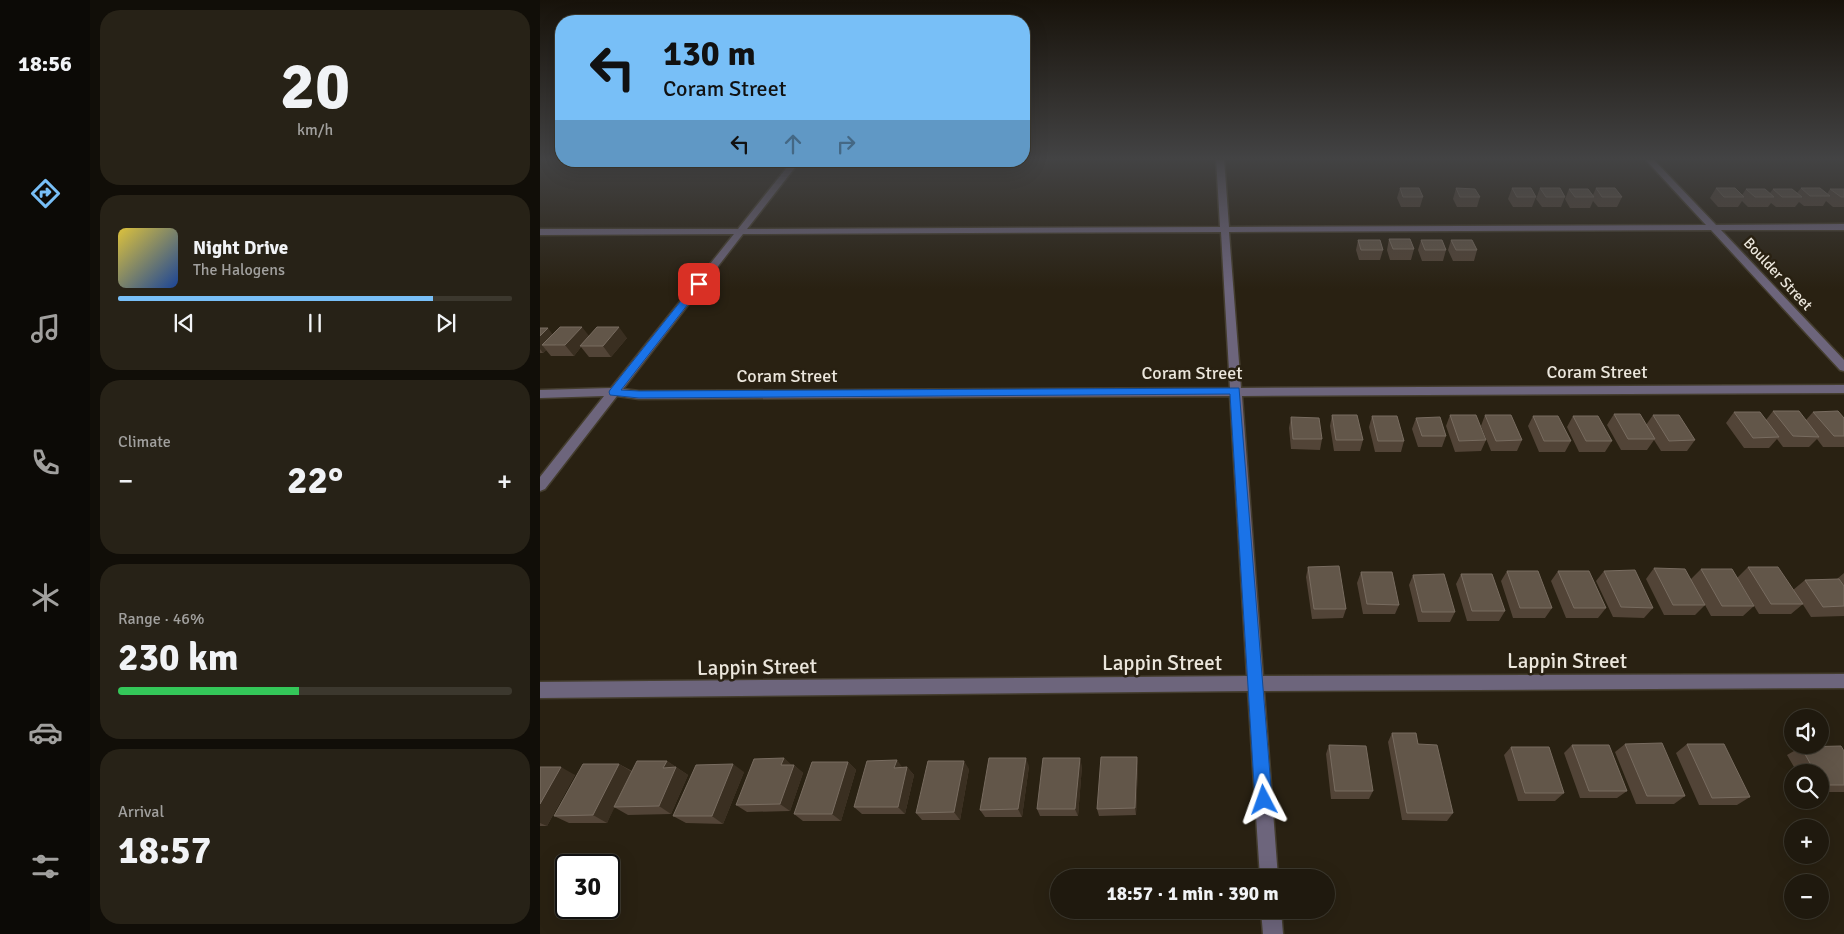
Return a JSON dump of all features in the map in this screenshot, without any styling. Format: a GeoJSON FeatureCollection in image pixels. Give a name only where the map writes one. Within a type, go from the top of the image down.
{"type":"FeatureCollection","features":[{"type":"Feature","properties":{"kind":"street"},"geometry":{"type":"LineString","coordinates":[[540,486],[764,202]]}},
{"type":"Feature","properties":{"kind":"street"},"geometry":{"type":"LineString","coordinates":[[1222,202],[1268,869]]}},
{"type":"Feature","properties":{"kind":"street","name":"Boulder Street"},"geometry":{"type":"LineString","coordinates":[[1689,202],[1844,367]]}},
{"type":"Feature","properties":{"kind":"street"},"geometry":{"type":"LineString","coordinates":[[540,232],[1844,227]]}},
{"type":"Feature","properties":{"kind":"street","name":"Coram Street"},"geometry":{"type":"LineString","coordinates":[[540,394],[614,392],[639,395],[1235,390],[1844,389]]}},
{"type":"Feature","properties":{"kind":"street","name":"Lappin Street"},"geometry":{"type":"LineString","coordinates":[[540,690],[1255,683],[1844,681]]}},
{"type":"Feature","properties":{"kind":"street"},"geometry":{"type":"LineString","coordinates":[[1272,919],[1273,934]]}},
{"type":"Feature","properties":{"kind":"building"},"geometry":{"type":"Polygon","coordinates":[[[1389,239],[1410,239],[1414,249],[1393,249],[1389,239]]]}},
{"type":"Feature","properties":{"kind":"building"},"geometry":{"type":"Polygon","coordinates":[[[1358,240],[1380,240],[1383,250],[1361,250],[1358,240]]]}},
{"type":"Feature","properties":{"kind":"building"},"geometry":{"type":"Polygon","coordinates":[[[1421,240],[1442,240],[1446,250],[1425,250],[1421,240]]]}},
{"type":"Feature","properties":{"kind":"building"},"geometry":{"type":"Polygon","coordinates":[[[1451,240],[1472,240],[1477,250],[1456,250],[1451,240]]]}},
{"type":"Feature","properties":{"kind":"building"},"geometry":{"type":"Polygon","coordinates":[[[560,327],[582,327],[565,345],[542,345],[560,327]]]}},
{"type":"Feature","properties":{"kind":"building"},"geometry":{"type":"Polygon","coordinates":[[[597,327],[619,327],[603,346],[580,346],[597,327]]]}},
{"type":"Feature","properties":{"kind":"building"},"geometry":{"type":"Polygon","coordinates":[[[540,328],[548,328],[540,336],[540,328]]]}},
{"type":"Feature","properties":{"kind":"building"},"geometry":{"type":"Polygon","coordinates":[[[1773,411],[1799,411],[1819,437],[1793,436],[1773,411]]]}},
{"type":"Feature","properties":{"kind":"building"},"geometry":{"type":"Polygon","coordinates":[[[1838,411],[1844,418],[1844,436],[1834,436],[1813,412],[1838,411]]]}},
{"type":"Feature","properties":{"kind":"building"},"geometry":{"type":"Polygon","coordinates":[[[1734,412],[1760,412],[1779,437],[1753,438],[1734,412]]]}},
{"type":"Feature","properties":{"kind":"building"},"geometry":{"type":"Polygon","coordinates":[[[1614,414],[1640,414],[1655,439],[1628,439],[1614,414]]]}},
{"type":"Feature","properties":{"kind":"building"},"geometry":{"type":"Polygon","coordinates":[[[1332,415],[1357,415],[1363,440],[1336,440],[1332,415]]]}},
{"type":"Feature","properties":{"kind":"building"},"geometry":{"type":"Polygon","coordinates":[[[1450,415],[1476,415],[1486,440],[1459,441],[1450,415]]]}},
{"type":"Feature","properties":{"kind":"building"},"geometry":{"type":"Polygon","coordinates":[[[1485,415],[1511,415],[1522,440],[1496,441],[1485,415]]]}},
{"type":"Feature","properties":{"kind":"building"},"geometry":{"type":"Polygon","coordinates":[[[1653,415],[1679,415],[1695,440],[1669,441],[1653,415]]]}},
{"type":"Feature","properties":{"kind":"building"},"geometry":{"type":"Polygon","coordinates":[[[1372,416],[1397,416],[1404,441],[1378,441],[1372,416]]]}},
{"type":"Feature","properties":{"kind":"building"},"geometry":{"type":"Polygon","coordinates":[[[1533,416],[1558,416],[1571,441],[1544,441],[1533,416]]]}},
{"type":"Feature","properties":{"kind":"building"},"geometry":{"type":"Polygon","coordinates":[[[1573,416],[1598,416],[1612,441],[1586,441],[1573,416]]]}},
{"type":"Feature","properties":{"kind":"building"},"geometry":{"type":"Polygon","coordinates":[[[1291,417],[1319,418],[1322,439],[1293,439],[1291,417]]]}},
{"type":"Feature","properties":{"kind":"building"},"geometry":{"type":"Polygon","coordinates":[[[1440,417],[1446,436],[1422,436],[1416,418],[1440,417]]]}},
{"type":"Feature","properties":{"kind":"building"},"geometry":{"type":"Polygon","coordinates":[[[1339,566],[1346,609],[1314,609],[1308,567],[1339,566]]]}},
{"type":"Feature","properties":{"kind":"building"},"geometry":{"type":"Polygon","coordinates":[[[1748,567],[1778,567],[1803,604],[1771,604],[1748,567]]]}},
{"type":"Feature","properties":{"kind":"building"},"geometry":{"type":"Polygon","coordinates":[[[1654,568],[1685,569],[1705,605],[1673,605],[1654,568]]]}},
{"type":"Feature","properties":{"kind":"building"},"geometry":{"type":"Polygon","coordinates":[[[1701,569],[1732,569],[1754,606],[1722,606],[1701,569]]]}},
{"type":"Feature","properties":{"kind":"building"},"geometry":{"type":"Polygon","coordinates":[[[1635,570],[1653,608],[1621,607],[1604,571],[1635,570]]]}},
{"type":"Feature","properties":{"kind":"building"},"geometry":{"type":"Polygon","coordinates":[[[1507,571],[1538,571],[1552,608],[1520,608],[1507,571]]]}},
{"type":"Feature","properties":{"kind":"building"},"geometry":{"type":"Polygon","coordinates":[[[1558,571],[1589,571],[1606,608],[1574,608],[1558,571]]]}},
{"type":"Feature","properties":{"kind":"building"},"geometry":{"type":"Polygon","coordinates":[[[1361,572],[1392,572],[1399,605],[1367,604],[1361,572]]]}},
{"type":"Feature","properties":{"kind":"building"},"geometry":{"type":"Polygon","coordinates":[[[1444,574],[1455,612],[1422,612],[1413,575],[1444,574]]]}},
{"type":"Feature","properties":{"kind":"building"},"geometry":{"type":"Polygon","coordinates":[[[1461,574],[1492,574],[1505,611],[1472,611],[1461,574]]]}},
{"type":"Feature","properties":{"kind":"building"},"geometry":{"type":"Polygon","coordinates":[[[1839,579],[1844,586],[1844,606],[1823,607],[1805,580],[1839,579]]]}},
{"type":"Feature","properties":{"kind":"building"},"geometry":{"type":"Polygon","coordinates":[[[1392,733],[1416,733],[1418,744],[1437,745],[1453,813],[1407,813],[1392,733]]]}},
{"type":"Feature","properties":{"kind":"building"},"geometry":{"type":"Polygon","coordinates":[[[1662,743],[1685,796],[1647,796],[1625,744],[1662,743]]]}},
{"type":"Feature","properties":{"kind":"building"},"geometry":{"type":"Polygon","coordinates":[[[1687,744],[1724,744],[1750,797],[1712,798],[1687,744]]]}},
{"type":"Feature","properties":{"kind":"building"},"geometry":{"type":"Polygon","coordinates":[[[1329,745],[1366,746],[1373,791],[1335,791],[1329,745]]]}},
{"type":"Feature","properties":{"kind":"building"},"geometry":{"type":"Polygon","coordinates":[[[1572,745],[1609,745],[1627,791],[1589,791],[1572,745]]]}},
{"type":"Feature","properties":{"kind":"building"},"geometry":{"type":"Polygon","coordinates":[[[1829,746],[1841,746],[1844,751],[1844,785],[1829,785],[1829,764],[1811,764],[1805,754],[1829,754],[1829,746]]]}},
{"type":"Feature","properties":{"kind":"building"},"geometry":{"type":"Polygon","coordinates":[[[1511,747],[1549,747],[1564,793],[1525,793],[1511,747]]]}},
{"type":"Feature","properties":{"kind":"building"},"geometry":{"type":"Polygon","coordinates":[[[1101,757],[1137,757],[1135,808],[1097,809],[1101,757]]]}},
{"type":"Feature","properties":{"kind":"building"},"geometry":{"type":"Polygon","coordinates":[[[784,758],[781,765],[794,765],[780,804],[736,805],[754,759],[784,758]]]}},
{"type":"Feature","properties":{"kind":"building"},"geometry":{"type":"Polygon","coordinates":[[[989,758],[1026,758],[1018,809],[980,810],[989,758]]]}},
{"type":"Feature","properties":{"kind":"building"},"geometry":{"type":"Polygon","coordinates":[[[1043,758],[1080,758],[1075,809],[1037,809],[1043,758]]]}},
{"type":"Feature","properties":{"kind":"building"},"geometry":{"type":"Polygon","coordinates":[[[897,760],[894,768],[907,767],[898,807],[854,807],[867,761],[897,760]]]}},
{"type":"Feature","properties":{"kind":"building"},"geometry":{"type":"Polygon","coordinates":[[[637,761],[667,761],[663,768],[676,767],[659,806],[614,807],[637,761]]]}},
{"type":"Feature","properties":{"kind":"building"},"geometry":{"type":"Polygon","coordinates":[[[928,761],[964,761],[954,812],[916,813],[928,761]]]}},
{"type":"Feature","properties":{"kind":"building"},"geometry":{"type":"Polygon","coordinates":[[[812,762],[848,762],[832,814],[794,814],[812,762]]]}},
{"type":"Feature","properties":{"kind":"building"},"geometry":{"type":"Polygon","coordinates":[[[583,764],[619,764],[593,815],[554,816],[583,764]]]}},
{"type":"Feature","properties":{"kind":"building"},"geometry":{"type":"Polygon","coordinates":[[[733,764],[712,816],[673,816],[696,765],[733,764]]]}},
{"type":"Feature","properties":{"kind":"building"},"geometry":{"type":"Polygon","coordinates":[[[540,767],[561,767],[540,804],[540,767]]]}},
{"type":"Feature","properties":{"kind":"route"},"geometry":{"type":"LineString","coordinates":[[699,284],[614,392],[639,395],[1235,390],[1264,800]]}}]}
